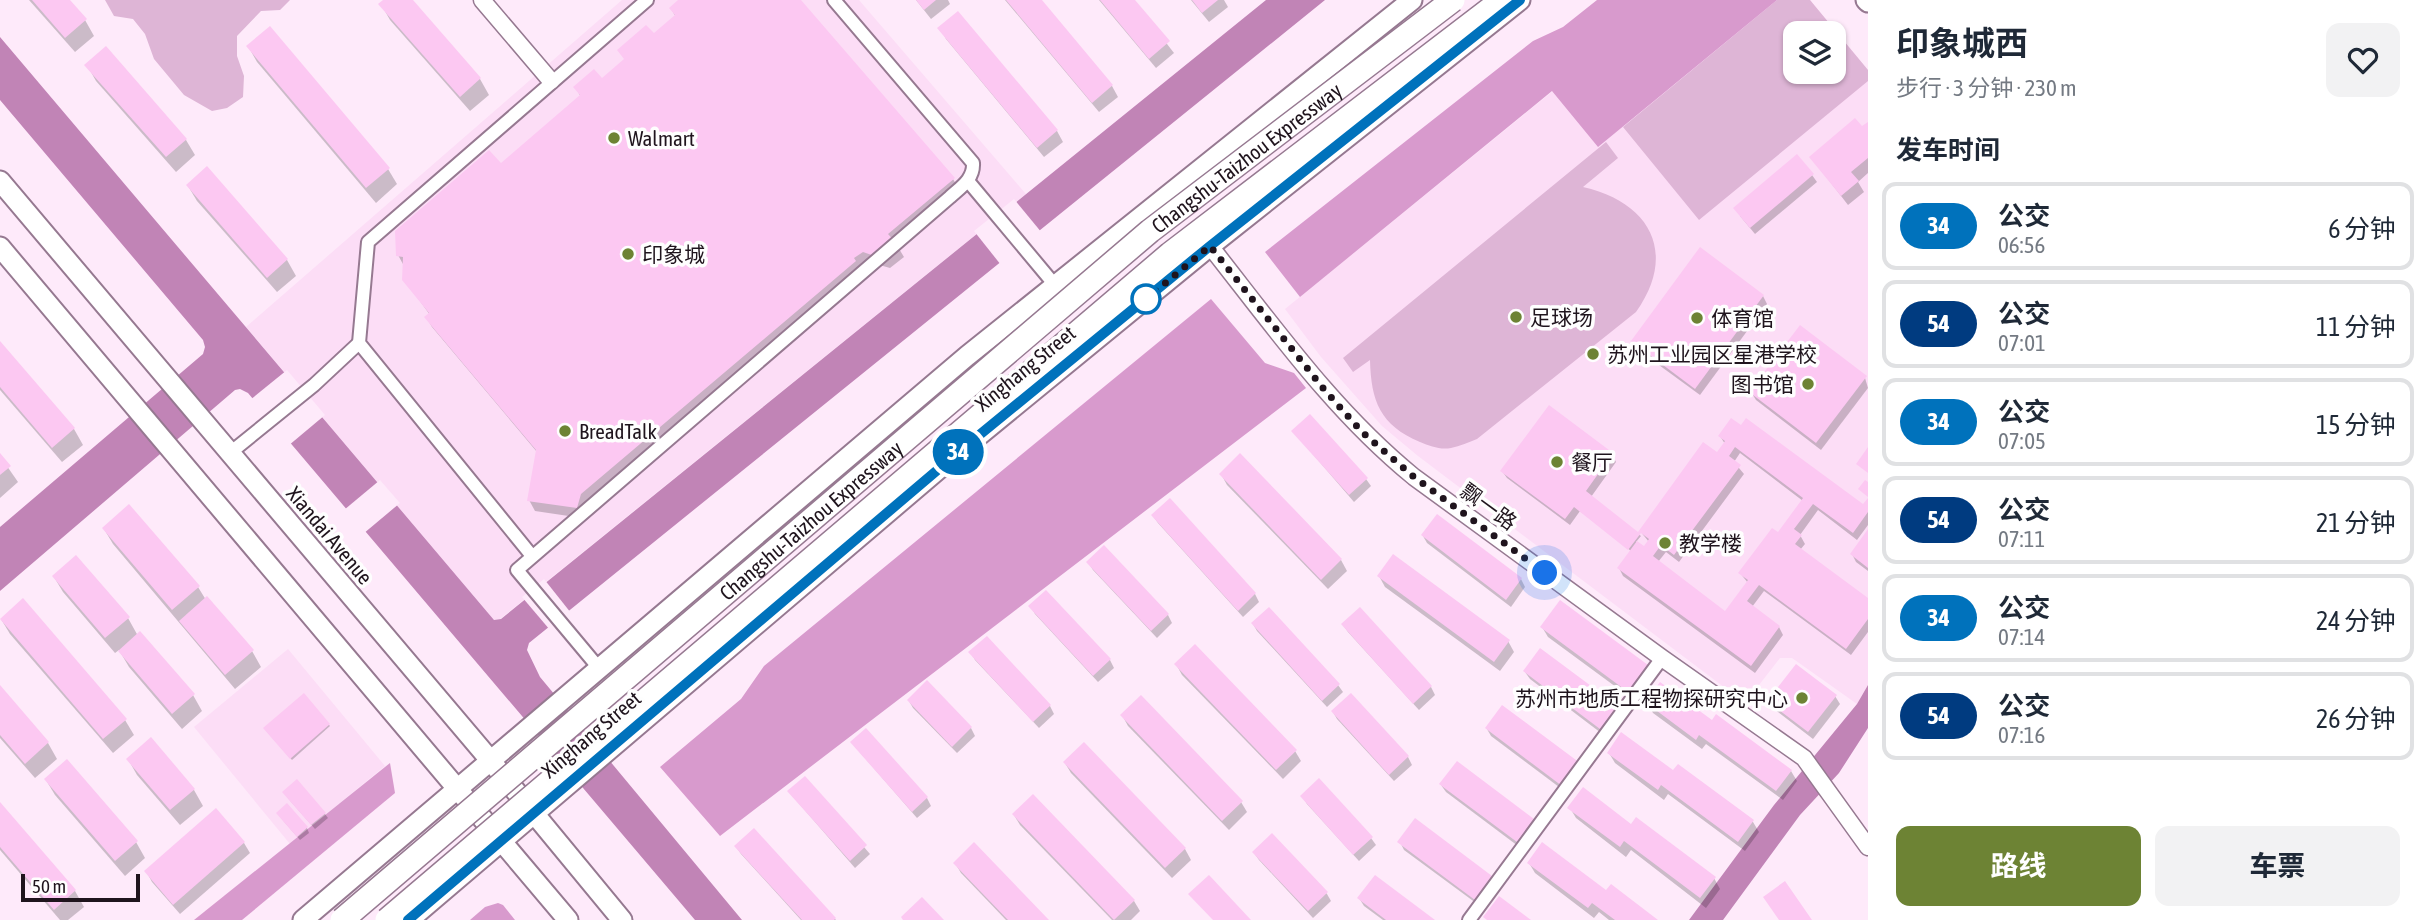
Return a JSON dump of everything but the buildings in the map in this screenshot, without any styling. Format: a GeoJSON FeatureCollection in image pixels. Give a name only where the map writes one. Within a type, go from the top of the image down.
{"type":"FeatureCollection","features":[{"type":"Feature","properties":{"kind":"highway","name":"Changshu-Taizhou Expressway"},"geometry":{"type":"LineString","coordinates":[[342,920],[1150,231],[1454,0]]}},
{"type":"Feature","properties":{"kind":"highway","name":"Changshu-Taizhou Expressway"},"geometry":{"type":"LineString","coordinates":[[387,920],[1170,254],[1502,0]]}},
{"type":"Feature","properties":{"kind":"main road"},"geometry":{"type":"LineString","coordinates":[[303,920],[967,356],[1412,0]]}},
{"type":"Feature","properties":{"kind":"main road","name":"Xinghang Street"},"geometry":{"type":"LineString","coordinates":[[408,920],[961,450],[1210,246],[1520,0]]}},
{"type":"Feature","properties":{"kind":"main road","name":"Xiandai Avenue"},"geometry":{"type":"LineString","coordinates":[[0,181],[622,920]]}},
{"type":"Feature","properties":{"kind":"main road"},"geometry":{"type":"LineString","coordinates":[[0,247],[568,920]]}},
{"type":"Feature","properties":{"kind":"street"},"geometry":{"type":"LineString","coordinates":[[482,0],[551,81]]}},
{"type":"Feature","properties":{"kind":"street"},"geometry":{"type":"LineString","coordinates":[[230,453],[314,385],[359,343],[368,242],[647,0]]}},
{"type":"Feature","properties":{"kind":"street"},"geometry":{"type":"LineString","coordinates":[[598,667],[517,570],[968,181],[974,172],[973,163],[834,0]]}},
{"type":"Feature","properties":{"kind":"street"},"geometry":{"type":"LineString","coordinates":[[968,181],[1055,284]]}},
{"type":"Feature","properties":{"kind":"street","name":"飘一路"},"geometry":{"type":"LineString","coordinates":[[1210,246],[1336,403],[1387,455],[1662,658],[1804,758],[1868,847]]}},
{"type":"Feature","properties":{"kind":"street"},"geometry":{"type":"LineString","coordinates":[[359,343],[532,556]]}},
{"type":"Feature","properties":{"kind":"street"},"geometry":{"type":"LineString","coordinates":[[1469,920],[1662,658]]}},
{"type":"Feature","properties":{"kind":"shaded area"},"geometry":{"type":"Polygon","coordinates":[[[105,0],[290,0],[280,10],[261,11],[237,36],[237,56],[244,76],[243,97],[227,108],[212,111],[184,95],[154,59],[145,34],[133,19],[114,16],[105,0]]]}},
{"type":"Feature","properties":{"kind":"shaded area","name":"印象城"},"geometry":{"type":"Polygon","coordinates":[[[622,0],[859,0],[1026,194],[500,619],[494,620],[246,327],[622,0]]]}},
{"type":"Feature","properties":{"kind":"shaded area"},"geometry":{"type":"Polygon","coordinates":[[[1266,0],[1325,0],[529,643],[527,650],[540,677],[742,920],[695,920],[248,393],[240,389],[235,390],[0,591],[0,527],[203,354],[205,347],[203,340],[0,100],[0,37],[494,620],[501,619],[1266,0]]]}},
{"type":"Feature","properties":{"kind":"shaded area"},"geometry":{"type":"Polygon","coordinates":[[[1597,0],[1777,0],[1598,147],[1552,91],[1300,297],[1265,252],[1533,41],[1563,27],[1597,0]]]}},
{"type":"Feature","properties":{"kind":"shaded area","name":"苏州工业园区星港学校"},"geometry":{"type":"Polygon","coordinates":[[[1777,0],[1810,0],[1827,21],[1783,21],[1783,84],[1846,84],[1846,43],[1868,70],[1868,685],[1857,704],[1792,658],[1780,658],[1745,703],[1382,426],[1321,357],[1285,309],[1553,91],[1777,0]]]}},
{"type":"Feature","properties":{"kind":"shaded area"},"geometry":{"type":"Polygon","coordinates":[[[1777,0],[1810,0],[1827,21],[1783,21],[1783,84],[1846,84],[1846,43],[1868,70],[1868,81],[1699,220],[1623,127],[1777,0]]]}},
{"type":"Feature","properties":{"kind":"shaded area"},"geometry":{"type":"Polygon","coordinates":[[[1606,142],[1618,158],[1583,187],[1606,194],[1625,205],[1640,218],[1650,233],[1655,250],[1655,270],[1649,290],[1636,312],[1477,439],[1451,448],[1439,448],[1420,442],[1395,428],[1380,410],[1373,388],[1370,360],[1353,372],[1343,358],[1606,142]]]}},
{"type":"Feature","properties":{"kind":"shaded area"},"geometry":{"type":"Polygon","coordinates":[[[1211,299],[1265,363],[1294,373],[1306,388],[720,836],[660,767],[741,699],[764,666],[1211,299]]]}},
{"type":"Feature","properties":{"kind":"shaded area"},"geometry":{"type":"Polygon","coordinates":[[[288,649],[385,766],[290,844],[194,727],[288,649]]]}},
{"type":"Feature","properties":{"kind":"shaded area"},"geometry":{"type":"Polygon","coordinates":[[[1868,685],[1868,728],[1839,773],[1800,815],[1723,920],[1689,920],[1774,805],[1857,704],[1868,685]]]}},
{"type":"Feature","properties":{"kind":"shaded area"},"geometry":{"type":"Polygon","coordinates":[[[390,763],[395,793],[242,920],[194,920],[390,763]]]}},
{"type":"Feature","properties":{"kind":"shaded area"},"geometry":{"type":"Polygon","coordinates":[[[498,903],[503,905],[515,920],[470,920],[485,907],[498,903]]]}},
{"type":"Feature","properties":{"kind":"pier"},"geometry":{"type":"Polygon","coordinates":[[[1014,199],[1042,233],[1001,265],[974,231],[1014,199]]]}},
{"type":"Feature","properties":{"kind":"pier"},"geometry":{"type":"Polygon","coordinates":[[[287,370],[325,415],[288,446],[250,400],[287,370]]]}},
{"type":"Feature","properties":{"kind":"pier"},"geometry":{"type":"Polygon","coordinates":[[[380,480],[400,503],[363,534],[344,510],[380,480]]]}},
{"type":"Feature","properties":{"kind":"pier"},"geometry":{"type":"Polygon","coordinates":[[[544,579],[571,613],[550,630],[522,597],[544,579]]]}},
{"type":"Feature","properties":{"kind":"bus line","name":"34"},"geometry":{"type":"LineString","coordinates":[[408,920],[961,450],[1210,246],[1520,0]]}},
{"type":"Feature","properties":{"kind":"place","name":"Walmart"},"geometry":{"type":"Point","coordinates":[614,138]}},
{"type":"Feature","properties":{"kind":"place","name":"印象城"},"geometry":{"type":"Point","coordinates":[628,254]}},
{"type":"Feature","properties":{"kind":"place","name":"足球场"},"geometry":{"type":"Point","coordinates":[1516,317]}},
{"type":"Feature","properties":{"kind":"place","name":"体育馆"},"geometry":{"type":"Point","coordinates":[1697,318]}},
{"type":"Feature","properties":{"kind":"place","name":"苏州工业园区星港学校"},"geometry":{"type":"Point","coordinates":[1593,354]}},
{"type":"Feature","properties":{"kind":"place","name":"图书馆"},"geometry":{"type":"Point","coordinates":[1808,384]}},
{"type":"Feature","properties":{"kind":"place","name":"BreadTalk"},"geometry":{"type":"Point","coordinates":[565,431]}},
{"type":"Feature","properties":{"kind":"place","name":"餐厅"},"geometry":{"type":"Point","coordinates":[1557,462]}},
{"type":"Feature","properties":{"kind":"place","name":"教学楼"},"geometry":{"type":"Point","coordinates":[1665,543]}},
{"type":"Feature","properties":{"kind":"place","name":"苏州市地质工程物探研究中心"},"geometry":{"type":"Point","coordinates":[1802,698]}},
{"type":"Feature","properties":{"kind":"route"},"geometry":{"type":"LineString","coordinates":[[1146,299],[1210,246],[1323,388],[1362,432],[1414,477],[1545,573]]}}]}
